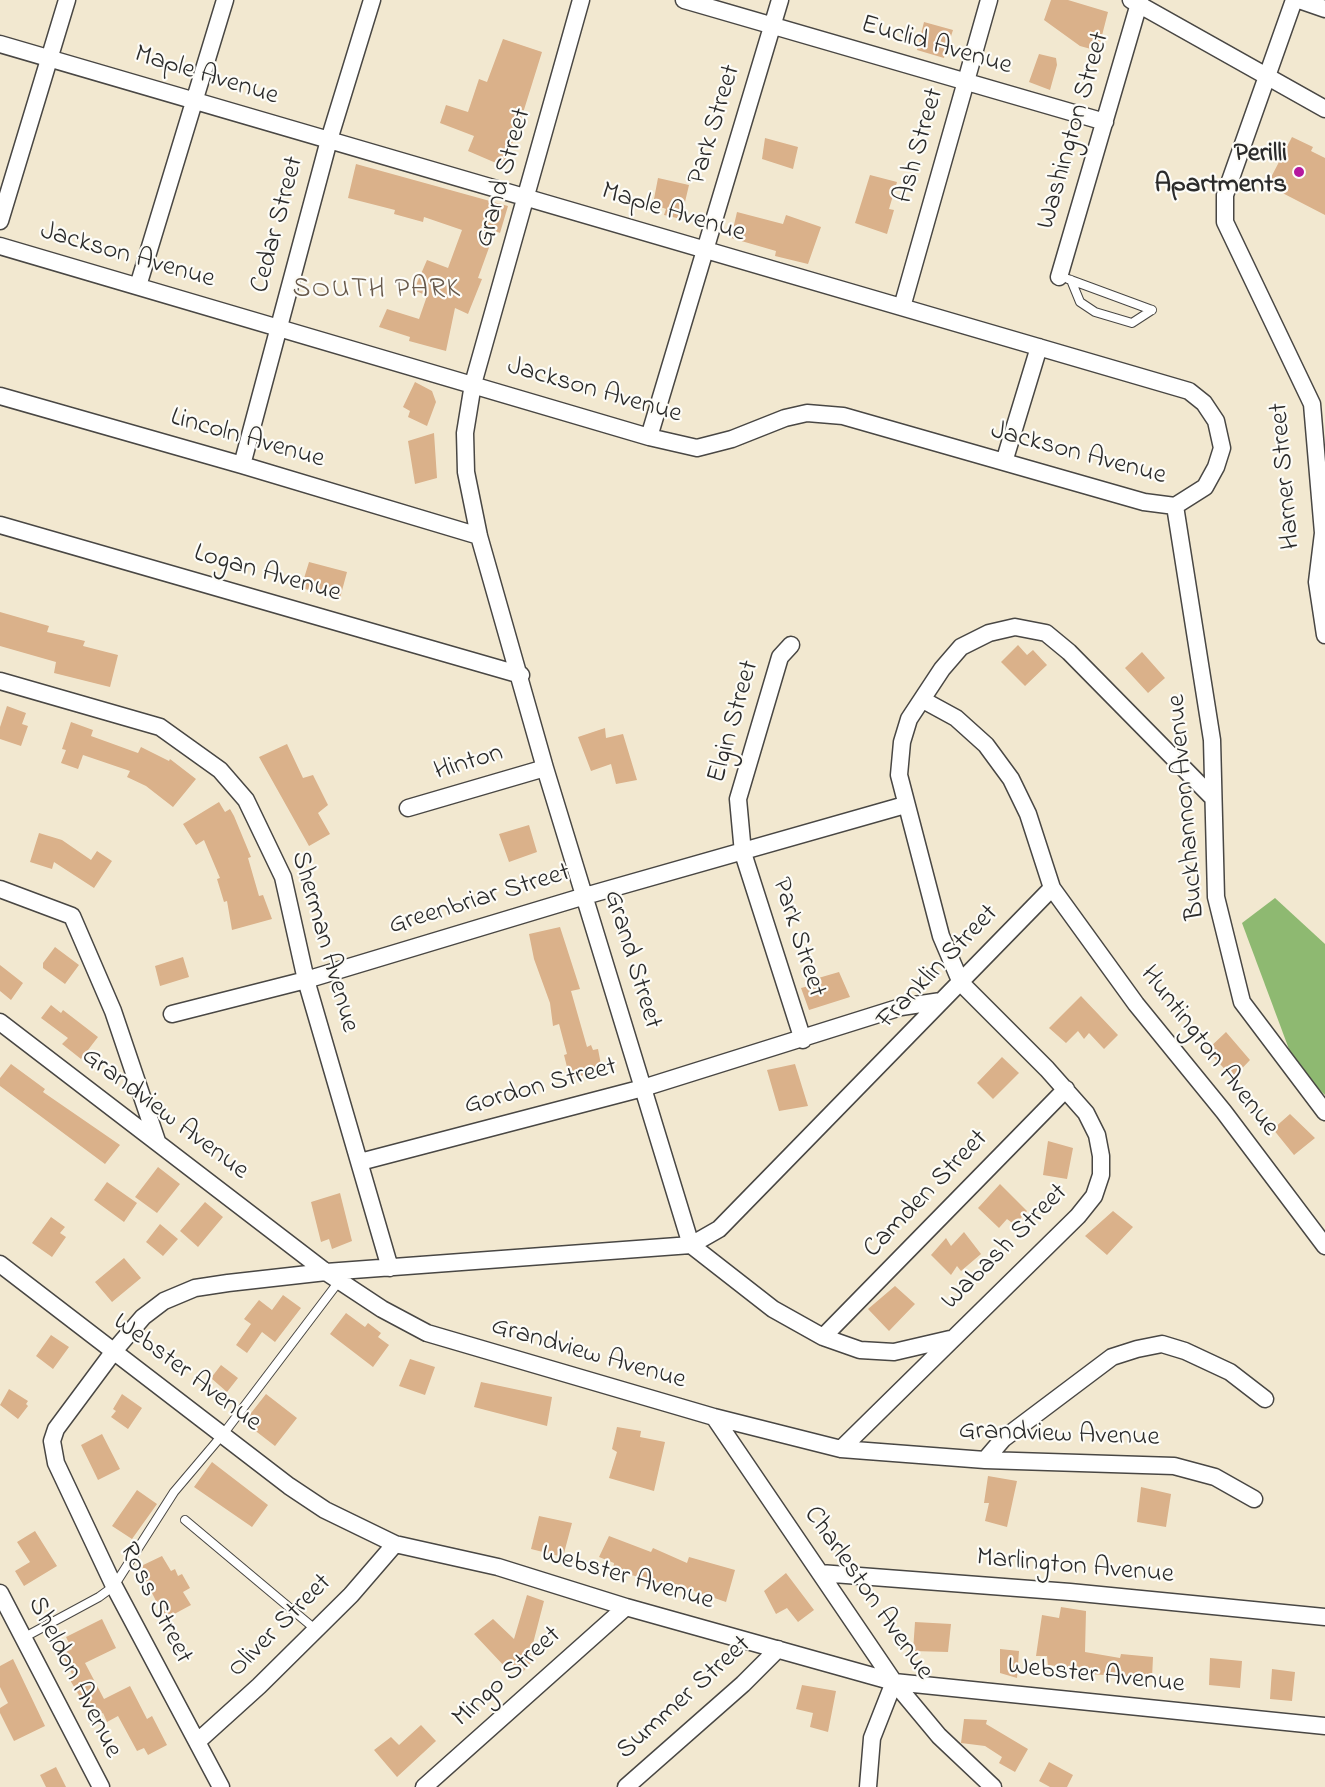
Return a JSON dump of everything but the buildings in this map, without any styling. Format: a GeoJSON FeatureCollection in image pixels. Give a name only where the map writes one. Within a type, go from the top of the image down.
{"type":"FeatureCollection","features":[{"type":"Feature","properties":{"kind":"street"},"geometry":{"type":"LineString","coordinates":[[0,221],[67,0]]}},
{"type":"Feature","properties":{"kind":"street"},"geometry":{"type":"LineString","coordinates":[[138,286],[225,0]]}},
{"type":"Feature","properties":{"kind":"street","name":"Cedar Street"},"geometry":{"type":"LineString","coordinates":[[242,465],[329,140],[372,0]]}},
{"type":"Feature","properties":{"kind":"street","name":"Grand Street"},"geometry":{"type":"LineString","coordinates":[[582,0],[473,384],[465,433],[466,472],[479,536],[521,675],[545,768],[691,1245]]}},
{"type":"Feature","properties":{"kind":"street","name":"Euclid Avenue"},"geometry":{"type":"LineString","coordinates":[[684,0],[1105,122]]}},
{"type":"Feature","properties":{"kind":"street","name":"Park Street"},"geometry":{"type":"LineString","coordinates":[[649,437],[780,0]]}},
{"type":"Feature","properties":{"kind":"street","name":"Ash Street"},"geometry":{"type":"LineString","coordinates":[[902,307],[989,0]]}},
{"type":"Feature","properties":{"kind":"street"},"geometry":{"type":"LineString","coordinates":[[1266,77],[1294,0]]}},
{"type":"Feature","properties":{"kind":"street"},"geometry":{"type":"LineString","coordinates":[[1299,0],[1325,9]]}},
{"type":"Feature","properties":{"kind":"street"},"geometry":{"type":"LineString","coordinates":[[1136,2],[1325,109]]}},
{"type":"Feature","properties":{"kind":"street","name":"Washington Street"},"geometry":{"type":"LineString","coordinates":[[1065,278],[1136,2]]}},
{"type":"Feature","properties":{"kind":"street","name":"Maple Avenue"},"geometry":{"type":"LineString","coordinates":[[0,44],[527,196],[704,251],[1189,390],[1204,403],[1216,421],[1222,448],[1216,467],[1205,487],[1175,506]]}},
{"type":"Feature","properties":{"kind":"street","name":"Harner Street"},"geometry":{"type":"LineString","coordinates":[[1266,77],[1225,195],[1225,222],[1312,404],[1323,533],[1317,582],[1325,635]]}},
{"type":"Feature","properties":{"kind":"street","name":"Jackson Avenue"},"geometry":{"type":"LineString","coordinates":[[0,246],[649,437],[697,448],[732,440],[785,418],[807,413],[843,416],[1144,502],[1175,506]]}},
{"type":"Feature","properties":{"kind":"street"},"geometry":{"type":"LineString","coordinates":[[1004,462],[1039,347]]}},
{"type":"Feature","properties":{"kind":"street","name":"Lincoln Avenue"},"geometry":{"type":"LineString","coordinates":[[0,396],[479,536]]}},
{"type":"Feature","properties":{"kind":"street","name":"Buckhannon Avenue"},"geometry":{"type":"LineString","coordinates":[[1175,506],[1212,740],[1216,897],[1242,1002],[1325,1112]]}},
{"type":"Feature","properties":{"kind":"street","name":"Logan Avenue"},"geometry":{"type":"LineString","coordinates":[[0,525],[521,675]]}},
{"type":"Feature","properties":{"kind":"street"},"geometry":{"type":"LineString","coordinates":[[962,983],[941,936],[899,775],[902,742],[909,719],[942,669],[961,647],[989,633],[1015,627],[1046,633],[1069,652],[1212,797]]}},
{"type":"Feature","properties":{"kind":"street","name":"Elgin Street"},"geometry":{"type":"LineString","coordinates":[[743,853],[738,799],[780,657],[791,645]]}},
{"type":"Feature","properties":{"kind":"street","name":"Sherman Avenue"},"geometry":{"type":"LineString","coordinates":[[0,681],[160,727],[220,770],[246,800],[283,877],[306,980],[390,1268]]}},
{"type":"Feature","properties":{"kind":"street"},"geometry":{"type":"LineString","coordinates":[[923,700],[956,718],[986,745],[1011,779],[1028,814],[1052,888]]}},
{"type":"Feature","properties":{"kind":"street","name":"Hinton"},"geometry":{"type":"LineString","coordinates":[[408,808],[545,768]]}},
{"type":"Feature","properties":{"kind":"street","name":"Greenbriar Street"},"geometry":{"type":"LineString","coordinates":[[172,1014],[306,980],[585,896],[743,853],[905,804]]}},
{"type":"Feature","properties":{"kind":"street","name":"Park Street"},"geometry":{"type":"LineString","coordinates":[[743,853],[803,1040]]}},
{"type":"Feature","properties":{"kind":"street","name":"Franklin Street"},"geometry":{"type":"LineString","coordinates":[[691,1245],[719,1229],[962,983],[1052,888]]}},
{"type":"Feature","properties":{"kind":"street","name":"Huntington Avenue"},"geometry":{"type":"LineString","coordinates":[[1052,888],[1136,1004],[1224,1112],[1325,1246]]}},
{"type":"Feature","properties":{"kind":"street"},"geometry":{"type":"LineString","coordinates":[[0,889],[72,916],[113,1011],[157,1141]]}},
{"type":"Feature","properties":{"kind":"street","name":"Wabash Street"},"geometry":{"type":"LineString","coordinates":[[841,1449],[1078,1216],[1094,1196],[1101,1175],[1101,1156],[1097,1135],[1086,1113],[1066,1089],[962,983]]}},
{"type":"Feature","properties":{"kind":"street","name":"Gordon Street"},"geometry":{"type":"LineString","coordinates":[[360,1162],[643,1088],[803,1040],[901,1007],[942,1002]]}},
{"type":"Feature","properties":{"kind":"street","name":"Grandview Avenue"},"geometry":{"type":"LineString","coordinates":[[0,1022],[333,1276],[382,1309],[427,1333],[714,1417],[841,1449],[985,1460],[1174,1466],[1215,1477],[1254,1499]]}},
{"type":"Feature","properties":{"kind":"street","name":"Camden Street"},"geometry":{"type":"LineString","coordinates":[[823,1337],[1066,1089]]}},
{"type":"Feature","properties":{"kind":"street"},"geometry":{"type":"LineString","coordinates":[[114,1351],[143,1317],[164,1301],[195,1288],[333,1276],[390,1268],[691,1245],[773,1309],[823,1337],[860,1350],[894,1352],[952,1338]]}},
{"type":"Feature","properties":{"kind":"street","name":"Webster Avenue"},"geometry":{"type":"LineString","coordinates":[[0,1264],[224,1433],[290,1486],[325,1510],[395,1544],[498,1567],[626,1607],[894,1682],[1325,1726]]}},
{"type":"Feature","properties":{"kind":"street"},"geometry":{"type":"LineString","coordinates":[[985,1460],[1003,1439],[1112,1357],[1137,1349],[1162,1344],[1185,1351],[1230,1372],[1265,1399]]}},
{"type":"Feature","properties":{"kind":"street","name":"Ross Street"},"geometry":{"type":"LineString","coordinates":[[114,1351],[56,1429],[52,1441],[56,1463],[114,1586],[221,1787]]}},
{"type":"Feature","properties":{"kind":"street","name":"Charleston Avenue"},"geometry":{"type":"LineString","coordinates":[[714,1417],[894,1682],[939,1736],[993,1787]]}},
{"type":"Feature","properties":{"kind":"street","name":"Oliver Street"},"geometry":{"type":"LineString","coordinates":[[197,1742],[259,1686],[351,1595],[395,1544]]}},
{"type":"Feature","properties":{"kind":"street","name":"Marlington Avenue"},"geometry":{"type":"LineString","coordinates":[[819,1573],[1070,1592],[1325,1617]]}},
{"type":"Feature","properties":{"kind":"street","name":"Sheldon Avenue"},"geometry":{"type":"LineString","coordinates":[[0,1593],[101,1787]]}},
{"type":"Feature","properties":{"kind":"street","name":"Mingo Street"},"geometry":{"type":"LineString","coordinates":[[424,1787],[626,1607]]}},
{"type":"Feature","properties":{"kind":"street","name":"Summer Street"},"geometry":{"type":"LineString","coordinates":[[626,1787],[743,1684],[778,1649]]}},
{"type":"Feature","properties":{"kind":"street"},"geometry":{"type":"LineString","coordinates":[[868,1787],[872,1738],[894,1682]]}},
{"type":"Feature","properties":{"kind":"lane"},"geometry":{"type":"LineString","coordinates":[[1065,278],[1101,291],[1152,310],[1132,323],[1095,312],[1080,302],[1065,278]]}},
{"type":"Feature","properties":{"kind":"lane"},"geometry":{"type":"LineString","coordinates":[[23,1638],[114,1586],[174,1492],[224,1433],[333,1276]]}},
{"type":"Feature","properties":{"kind":"lane"},"geometry":{"type":"LineString","coordinates":[[185,1520],[315,1629]]}},
{"type":"Feature","properties":{"kind":"green space"},"geometry":{"type":"Polygon","coordinates":[[[1275,898],[1325,944],[1325,1095],[1296,1068],[1242,923],[1275,898]]]}},
{"type":"Feature","properties":{"kind":"place","name":"Perilli Apartments"},"geometry":{"type":"Point","coordinates":[1299,172]}},
{"type":"Feature","properties":{"kind":"district","name":"SOUTH PARK"},"geometry":{"type":"Point","coordinates":[377,291]}}]}
